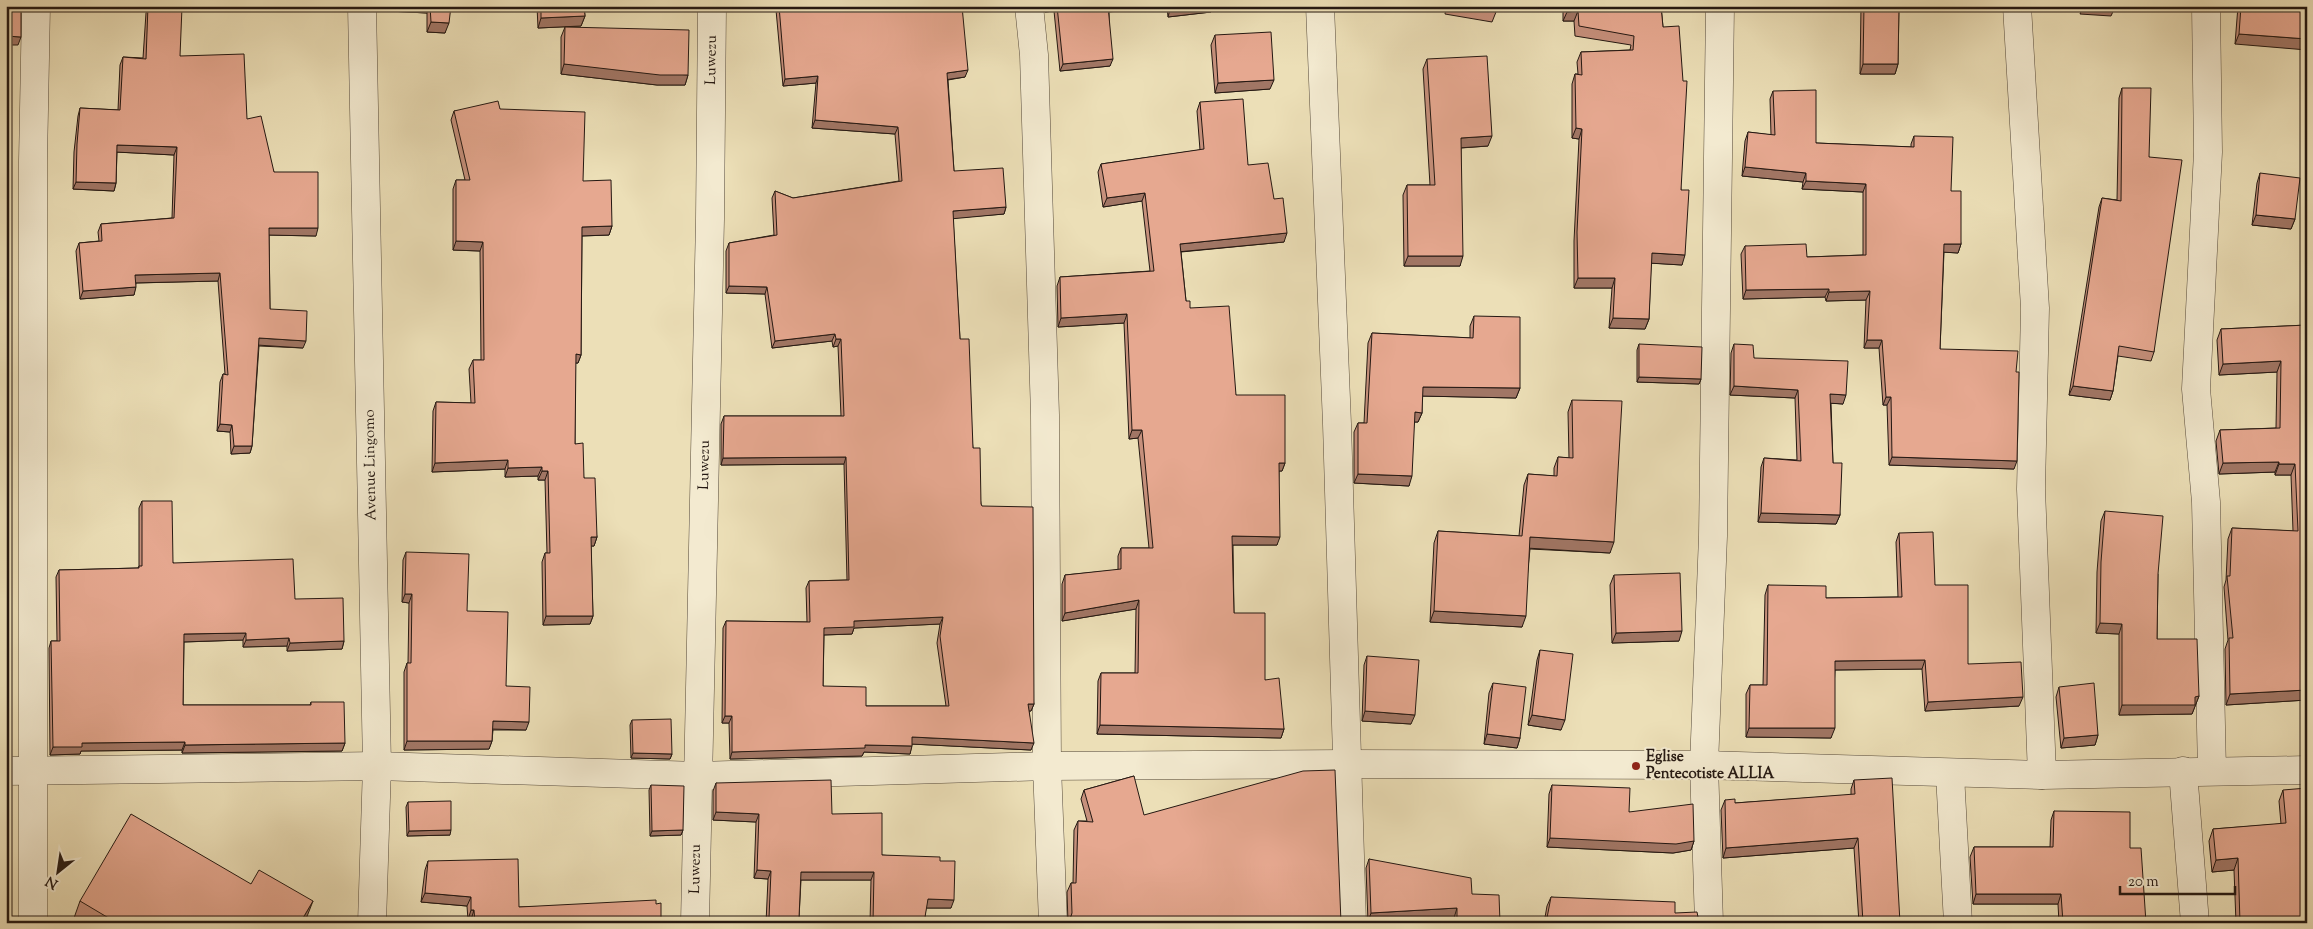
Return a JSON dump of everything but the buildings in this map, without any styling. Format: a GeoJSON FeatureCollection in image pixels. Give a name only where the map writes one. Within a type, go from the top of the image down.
{"type":"FeatureCollection","features":[{"type":"Feature","properties":{"kind":"street"},"geometry":{"type":"LineString","coordinates":[[34,923],[33,161],[36,6]]}},
{"type":"Feature","properties":{"kind":"street","name":"Avenue Lingomo"},"geometry":{"type":"LineString","coordinates":[[362,6],[378,766],[372,923]]}},
{"type":"Feature","properties":{"kind":"street","name":"Luwezu"},"geometry":{"type":"LineString","coordinates":[[695,923],[710,218],[712,6]]}},
{"type":"Feature","properties":{"kind":"street"},"geometry":{"type":"LineString","coordinates":[[1029,6],[1034,55],[1045,415],[1047,766],[1053,923]]}},
{"type":"Feature","properties":{"kind":"street"},"geometry":{"type":"LineString","coordinates":[[1320,6],[1337,424],[1352,923]]}},
{"type":"Feature","properties":{"kind":"street"},"geometry":{"type":"LineString","coordinates":[[1709,923],[1704,765],[1713,536],[1720,6]]}},
{"type":"Feature","properties":{"kind":"street"},"geometry":{"type":"LineString","coordinates":[[2018,6],[2035,308],[2032,489],[2042,775]]}},
{"type":"Feature","properties":{"kind":"street"},"geometry":{"type":"LineString","coordinates":[[2206,6],[2208,152],[2196,389],[2206,502],[2212,771]]}},
{"type":"Feature","properties":{"kind":"street"},"geometry":{"type":"LineString","coordinates":[[6,771],[378,766],[698,776],[1047,766],[1347,764],[1704,765],[1950,774],[2042,775],[2307,770]]}},
{"type":"Feature","properties":{"kind":"street"},"geometry":{"type":"LineString","coordinates":[[2183,771],[2195,923]]}},
{"type":"Feature","properties":{"kind":"street"},"geometry":{"type":"LineString","coordinates":[[1950,774],[1958,923]]}},
{"type":"Feature","properties":{"kind":"place","name":"Eglise Pentecotiste ALLIA"},"geometry":{"type":"Point","coordinates":[1636,766]}}]}
